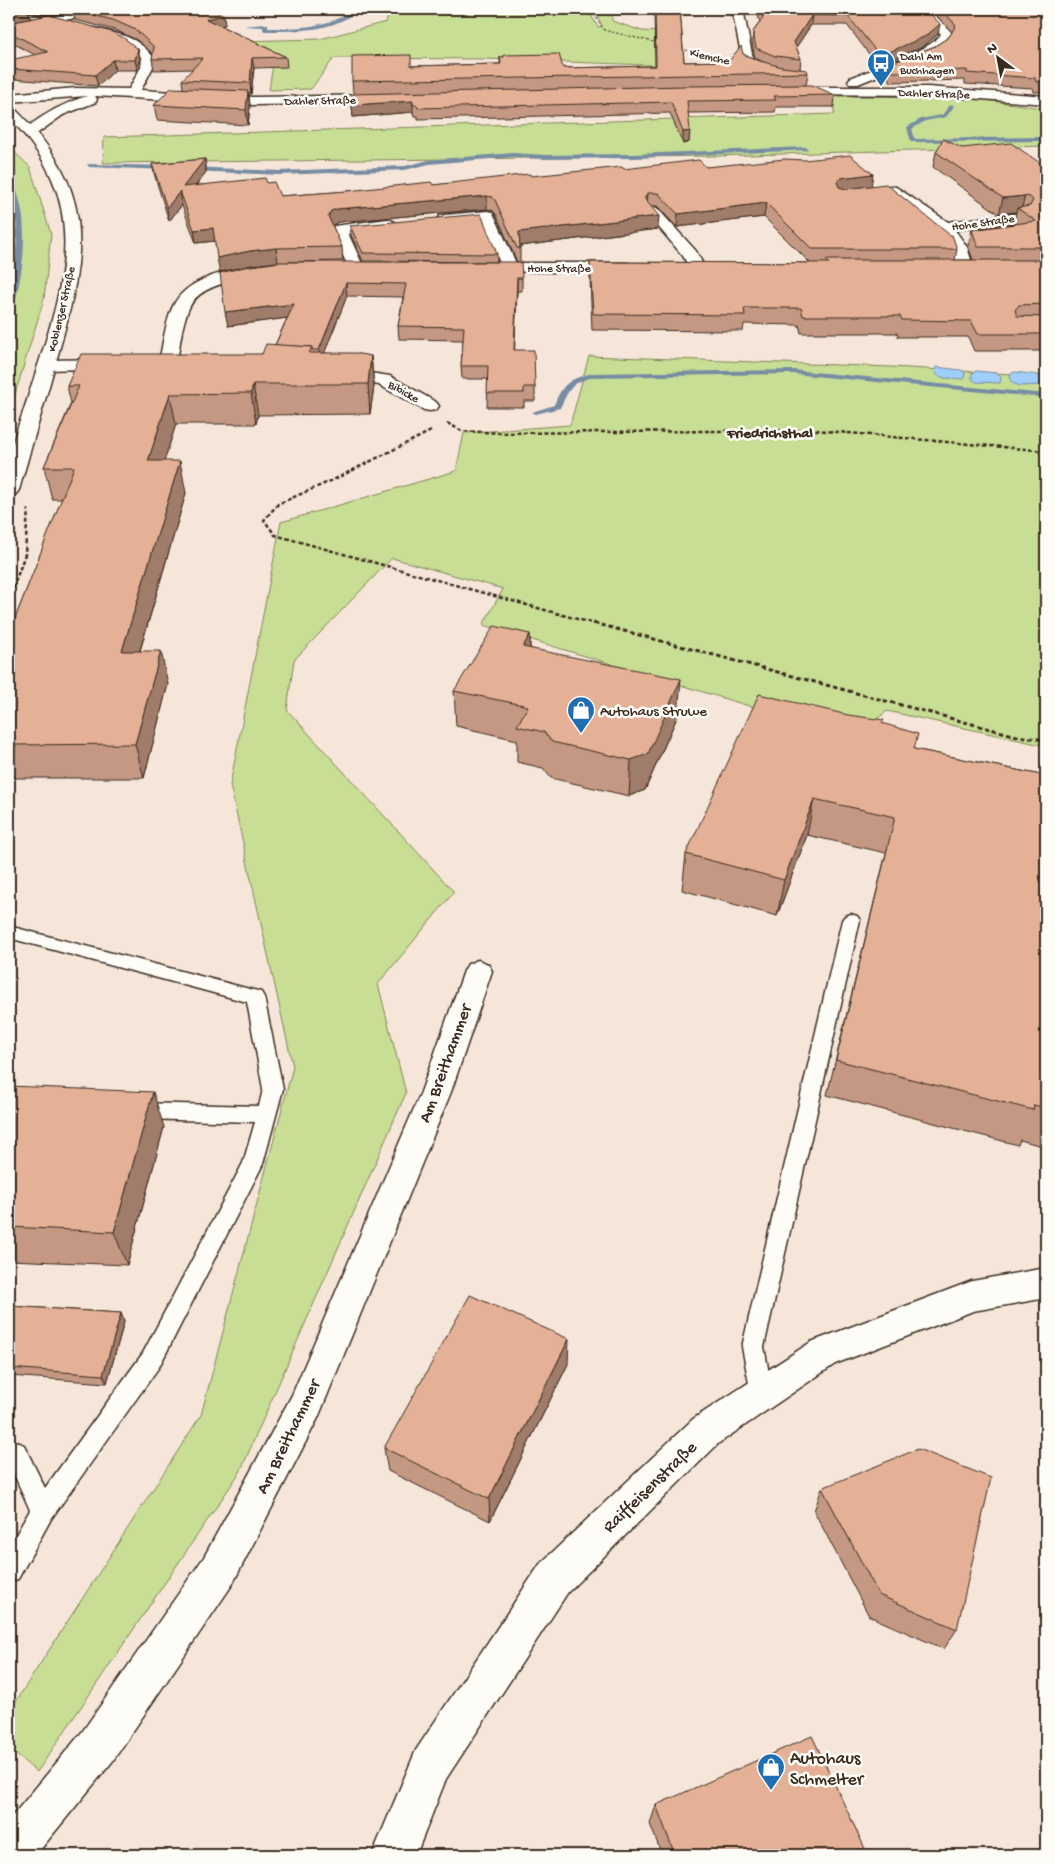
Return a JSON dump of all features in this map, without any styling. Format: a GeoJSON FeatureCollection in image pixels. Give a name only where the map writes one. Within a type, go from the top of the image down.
{"type":"FeatureCollection","features":[{"type":"Feature","properties":{"kind":"street"},"geometry":{"type":"LineString","coordinates":[[9,28],[51,14],[106,9]]}},
{"type":"Feature","properties":{"kind":"street"},"geometry":{"type":"LineString","coordinates":[[737,9],[747,61],[753,66],[790,73]]}},
{"type":"Feature","properties":{"kind":"street"},"geometry":{"type":"LineString","coordinates":[[923,9],[947,34]]}},
{"type":"Feature","properties":{"kind":"street"},"geometry":{"type":"LineString","coordinates":[[832,78],[858,86],[942,42],[952,27],[936,9]]}},
{"type":"Feature","properties":{"kind":"street"},"geometry":{"type":"LineString","coordinates":[[51,14],[80,28],[121,38],[143,49],[148,58],[147,67],[133,93]]}},
{"type":"Feature","properties":{"kind":"street","name":"Dahler Straße"},"geometry":{"type":"LineString","coordinates":[[773,91],[858,86],[1046,100]]}},
{"type":"Feature","properties":{"kind":"street","name":"Dahler Straße"},"geometry":{"type":"LineString","coordinates":[[9,98],[57,93],[133,93],[254,101],[405,98]]}},
{"type":"Feature","properties":{"kind":"street","name":"Dahler Straße"},"geometry":{"type":"LineString","coordinates":[[9,106],[107,94],[133,93]]}},
{"type":"Feature","properties":{"kind":"street","name":"Dahler Straße"},"geometry":{"type":"LineString","coordinates":[[30,132],[46,119],[63,109],[107,94]]}},
{"type":"Feature","properties":{"kind":"street","name":"Koblenzer Straße"},"geometry":{"type":"LineString","coordinates":[[9,111],[48,153],[58,172],[73,232],[70,277],[47,365],[9,490]]}},
{"type":"Feature","properties":{"kind":"street","name":"Hohe Straße"},"geometry":{"type":"LineString","coordinates":[[863,193],[891,190],[945,227],[959,247],[966,269]]}},
{"type":"Feature","properties":{"kind":"street"},"geometry":{"type":"LineString","coordinates":[[652,211],[690,254],[697,268]]}},
{"type":"Feature","properties":{"kind":"street","name":"Hohe Straße"},"geometry":{"type":"LineString","coordinates":[[426,220],[487,215],[510,268]]}},
{"type":"Feature","properties":{"kind":"street","name":"Hohe Straße"},"geometry":{"type":"LineString","coordinates":[[945,227],[1021,217]]}},
{"type":"Feature","properties":{"kind":"street"},"geometry":{"type":"LineString","coordinates":[[356,268],[339,228],[406,222]]}},
{"type":"Feature","properties":{"kind":"street"},"geometry":{"type":"LineString","coordinates":[[337,268],[375,268]]}},
{"type":"Feature","properties":{"kind":"street","name":"Hohe Straße"},"geometry":{"type":"LineString","coordinates":[[472,268],[638,268]]}},
{"type":"Feature","properties":{"kind":"street"},"geometry":{"type":"LineString","coordinates":[[678,268],[717,268]]}},
{"type":"Feature","properties":{"kind":"street"},"geometry":{"type":"LineString","coordinates":[[168,362],[183,304],[194,292],[212,282],[244,272],[272,269]]}},
{"type":"Feature","properties":{"kind":"street"},"geometry":{"type":"LineString","coordinates":[[946,269],[986,270]]}},
{"type":"Feature","properties":{"kind":"street"},"geometry":{"type":"LineString","coordinates":[[149,362],[186,363]]}},
{"type":"Feature","properties":{"kind":"street"},"geometry":{"type":"LineString","coordinates":[[47,365],[130,363]]}},
{"type":"Feature","properties":{"kind":"street","name":"Bibicke"},"geometry":{"type":"LineString","coordinates":[[316,370],[384,380],[430,406]]}},
{"type":"Feature","properties":{"kind":"street","name":"Am Breithammer"},"geometry":{"type":"LineString","coordinates":[[9,1854],[98,1747],[218,1571],[304,1406],[436,1092],[478,971]]}},
{"type":"Feature","properties":{"kind":"street","name":"Raiffeisenstraße"},"geometry":{"type":"LineString","coordinates":[[394,1855],[431,1765],[554,1578],[706,1431],[823,1353],[972,1296],[1046,1283]]}},
{"type":"Feature","properties":{"kind":"lane"},"geometry":{"type":"LineString","coordinates":[[9,10],[51,14]]}},
{"type":"Feature","properties":{"kind":"lane"},"geometry":{"type":"LineString","coordinates":[[762,1394],[753,1347],[851,920]]}},
{"type":"Feature","properties":{"kind":"lane"},"geometry":{"type":"LineString","coordinates":[[9,932],[255,997],[273,1089],[253,1164],[151,1360],[43,1510],[9,1570]]}},
{"type":"Feature","properties":{"kind":"lane"},"geometry":{"type":"LineString","coordinates":[[118,1110],[266,1114]]}},
{"type":"Feature","properties":{"kind":"lane"},"geometry":{"type":"LineString","coordinates":[[9,1449],[16,1453],[43,1510]]}},
{"type":"Feature","properties":{"kind":"path"},"geometry":{"type":"LineString","coordinates":[[595,9],[595,16],[604,30],[660,44]]}},
{"type":"Feature","properties":{"kind":"path","name":"Kiemche"},"geometry":{"type":"LineString","coordinates":[[679,48],[753,66]]}},
{"type":"Feature","properties":{"kind":"path"},"geometry":{"type":"LineString","coordinates":[[430,406],[446,423],[462,431],[502,433],[816,430],[1046,451]]}},
{"type":"Feature","properties":{"kind":"path"},"geometry":{"type":"LineString","coordinates":[[438,427],[390,453],[278,504],[264,520],[276,534],[741,664],[1017,736],[1046,740]]}},
{"type":"Feature","properties":{"kind":"green space"},"geometry":{"type":"Polygon","coordinates":[[[390,9],[593,9],[592,17],[598,27],[602,26],[597,15],[598,9],[613,9],[612,21],[642,31],[678,33],[673,66],[487,59],[334,58],[311,89],[269,90],[273,64],[240,41],[320,39],[386,22],[390,9]]]}},
{"type":"Feature","properties":{"kind":"green space"},"geometry":{"type":"Polygon","coordinates":[[[830,96],[964,97],[1042,108],[1046,113],[1046,146],[715,156],[103,163],[104,137],[835,114],[830,96]]]}},
{"type":"Feature","properties":{"kind":"green space"},"geometry":{"type":"Polygon","coordinates":[[[9,147],[30,167],[51,234],[44,299],[9,414],[9,147]]]}},
{"type":"Feature","properties":{"kind":"green space"},"geometry":{"type":"Polygon","coordinates":[[[589,356],[892,367],[1046,376],[1046,746],[887,711],[854,738],[483,625],[503,589],[392,558],[294,660],[287,710],[454,892],[378,984],[406,1093],[240,1472],[37,1772],[9,1749],[9,1712],[201,1415],[293,1067],[230,785],[281,522],[456,471],[464,433],[570,425],[589,356]]]}},
{"type":"Feature","properties":{"kind":"water"},"geometry":{"type":"Polygon","coordinates":[[[936,367],[961,370],[965,372],[964,379],[944,378],[935,374],[936,367]]]}},
{"type":"Feature","properties":{"kind":"water"},"geometry":{"type":"Polygon","coordinates":[[[977,371],[996,373],[1001,376],[1000,383],[976,382],[972,379],[972,373],[977,371]]]}},
{"type":"Feature","properties":{"kind":"water"},"geometry":{"type":"Polygon","coordinates":[[[1015,372],[1038,375],[1043,378],[1043,385],[1019,386],[1011,382],[1010,374],[1015,372]]]}},
{"type":"Feature","properties":{"kind":"building"},"geometry":{"type":"Polygon","coordinates":[[[9,9],[28,9],[9,13],[9,9]]]}},
{"type":"Feature","properties":{"kind":"building"},"geometry":{"type":"Polygon","coordinates":[[[211,9],[224,15],[206,19],[286,57],[252,58],[250,83],[182,80],[203,58],[152,59],[154,47],[136,30],[113,20],[73,10],[211,9]]]}},
{"type":"Feature","properties":{"kind":"building"},"geometry":{"type":"Polygon","coordinates":[[[655,9],[680,9],[684,62],[729,61],[741,46],[743,54],[760,61],[782,67],[807,70],[808,73],[352,81],[352,56],[411,55],[411,66],[501,64],[500,57],[504,57],[504,55],[559,54],[563,68],[656,66],[655,9]]]}},
{"type":"Feature","properties":{"kind":"building"},"geometry":{"type":"Polygon","coordinates":[[[760,9],[926,9],[940,24],[926,36],[880,56],[848,16],[812,15],[794,42],[801,59],[775,56],[756,48],[753,32],[763,18],[760,9]]]}},
{"type":"Feature","properties":{"kind":"building"},"geometry":{"type":"Polygon","coordinates":[[[941,9],[1046,9],[1046,82],[1036,82],[1035,78],[967,73],[967,70],[893,72],[887,65],[935,46],[949,37],[956,25],[941,9]]]}},
{"type":"Feature","properties":{"kind":"building"},"geometry":{"type":"Polygon","coordinates":[[[49,15],[112,32],[124,38],[138,49],[135,60],[113,60],[95,75],[10,69],[10,60],[48,52],[9,32],[9,23],[49,15]]]}},
{"type":"Feature","properties":{"kind":"building"},"geometry":{"type":"Polygon","coordinates":[[[812,85],[835,95],[774,96],[776,100],[687,101],[690,131],[683,132],[671,102],[418,108],[417,105],[413,105],[413,101],[352,105],[352,94],[812,85]]]}},
{"type":"Feature","properties":{"kind":"building"},"geometry":{"type":"Polygon","coordinates":[[[171,88],[248,91],[246,110],[154,105],[171,88]]]}},
{"type":"Feature","properties":{"kind":"building"},"geometry":{"type":"Polygon","coordinates":[[[943,139],[962,148],[1011,143],[1046,167],[1046,247],[978,247],[972,230],[1036,221],[1017,208],[1030,206],[1033,200],[1025,196],[1003,198],[936,152],[943,139]]]}},
{"type":"Feature","properties":{"kind":"building"},"geometry":{"type":"Polygon","coordinates":[[[850,155],[873,174],[841,178],[837,182],[839,187],[846,189],[886,184],[952,235],[957,249],[812,249],[766,203],[678,214],[658,193],[648,193],[644,198],[659,216],[519,232],[520,248],[517,248],[495,200],[487,196],[337,209],[331,211],[328,216],[342,247],[276,248],[217,258],[213,228],[194,230],[180,191],[167,208],[152,164],[205,159],[183,187],[265,178],[267,183],[274,182],[280,196],[431,182],[433,185],[530,174],[531,176],[622,167],[624,169],[699,160],[706,167],[850,155]]]}},
{"type":"Feature","properties":{"kind":"building"},"geometry":{"type":"Polygon","coordinates":[[[481,214],[497,254],[363,253],[350,226],[481,214]]]}},
{"type":"Feature","properties":{"kind":"building"},"geometry":{"type":"Polygon","coordinates":[[[826,260],[1046,260],[1046,304],[1019,305],[1015,310],[1017,316],[1046,317],[1046,334],[978,334],[971,321],[902,320],[900,316],[803,316],[801,308],[744,308],[745,315],[593,314],[590,262],[829,263],[826,260]]]}},
{"type":"Feature","properties":{"kind":"building"},"geometry":{"type":"Polygon","coordinates":[[[280,262],[521,262],[522,278],[517,278],[514,350],[534,350],[535,387],[524,387],[524,393],[487,393],[488,366],[461,366],[464,327],[398,326],[406,284],[346,283],[319,350],[312,350],[312,347],[275,345],[294,304],[225,312],[220,273],[244,267],[280,262]]]}},
{"type":"Feature","properties":{"kind":"building"},"geometry":{"type":"Polygon","coordinates":[[[266,344],[312,347],[309,353],[354,353],[371,356],[368,384],[253,384],[251,393],[170,394],[148,461],[180,461],[122,651],[161,651],[135,744],[9,745],[9,634],[74,467],[44,467],[79,386],[67,386],[81,354],[262,354],[266,344]]]}},
{"type":"Feature","properties":{"kind":"building"},"geometry":{"type":"Polygon","coordinates":[[[494,626],[530,634],[523,647],[681,679],[648,754],[631,760],[552,742],[544,732],[517,726],[528,706],[454,691],[494,626]]]}},
{"type":"Feature","properties":{"kind":"building"},"geometry":{"type":"Polygon","coordinates":[[[759,694],[848,715],[884,720],[882,723],[918,734],[914,749],[1046,776],[1046,1108],[1034,1105],[1033,1110],[836,1060],[895,817],[814,799],[784,880],[686,854],[759,694]]]}},
{"type":"Feature","properties":{"kind":"building"},"geometry":{"type":"Polygon","coordinates":[[[9,1086],[153,1092],[114,1232],[9,1227],[9,1086]]]}},
{"type":"Feature","properties":{"kind":"building"},"geometry":{"type":"Polygon","coordinates":[[[470,1295],[569,1339],[489,1499],[384,1448],[470,1295]]]}},
{"type":"Feature","properties":{"kind":"building"},"geometry":{"type":"Polygon","coordinates":[[[9,1306],[121,1313],[103,1375],[9,1368],[9,1306]]]}},
{"type":"Feature","properties":{"kind":"building"},"geometry":{"type":"Polygon","coordinates":[[[918,1449],[991,1478],[957,1629],[879,1595],[822,1488],[918,1449]]]}},
{"type":"Feature","properties":{"kind":"building","name":"Autohaus Schmelter"},"geometry":{"type":"Polygon","coordinates":[[[812,1736],[868,1855],[675,1855],[656,1805],[812,1736]]]}},
{"type":"Feature","properties":{"kind":"waterway"},"geometry":{"type":"LineString","coordinates":[[245,26],[266,25],[265,30],[314,27],[337,21],[357,9]]}},
{"type":"Feature","properties":{"kind":"waterway"},"geometry":{"type":"LineString","coordinates":[[951,106],[944,116],[923,120],[909,128],[913,141],[1046,139]]}},
{"type":"Feature","properties":{"kind":"waterway"},"geometry":{"type":"LineString","coordinates":[[192,169],[279,173],[405,168],[429,162],[513,155],[545,157],[635,156],[806,149]]}},
{"type":"Feature","properties":{"kind":"waterway"},"geometry":{"type":"LineString","coordinates":[[89,165],[168,168]]}},
{"type":"Feature","properties":{"kind":"waterway"},"geometry":{"type":"LineString","coordinates":[[9,178],[19,211],[20,229],[19,264],[9,315]]}},
{"type":"Feature","properties":{"kind":"waterway"},"geometry":{"type":"LineString","coordinates":[[536,412],[557,406],[566,387],[574,381],[594,375],[793,372],[1046,396]]}},
{"type":"Feature","properties":{"kind":"place","name":"Dahl Am Buchhagen"},"geometry":{"type":"Point","coordinates":[881,87]}},
{"type":"Feature","properties":{"kind":"place","name":"Autohaus Struwe"},"geometry":{"type":"Point","coordinates":[581,734]}},
{"type":"Feature","properties":{"kind":"place","name":"Autohaus Schmelter"},"geometry":{"type":"Point","coordinates":[771,1791]}},
{"type":"Feature","properties":{"kind":"district","name":"Friedrichsthal"},"geometry":{"type":"Point","coordinates":[770,432]}}]}
